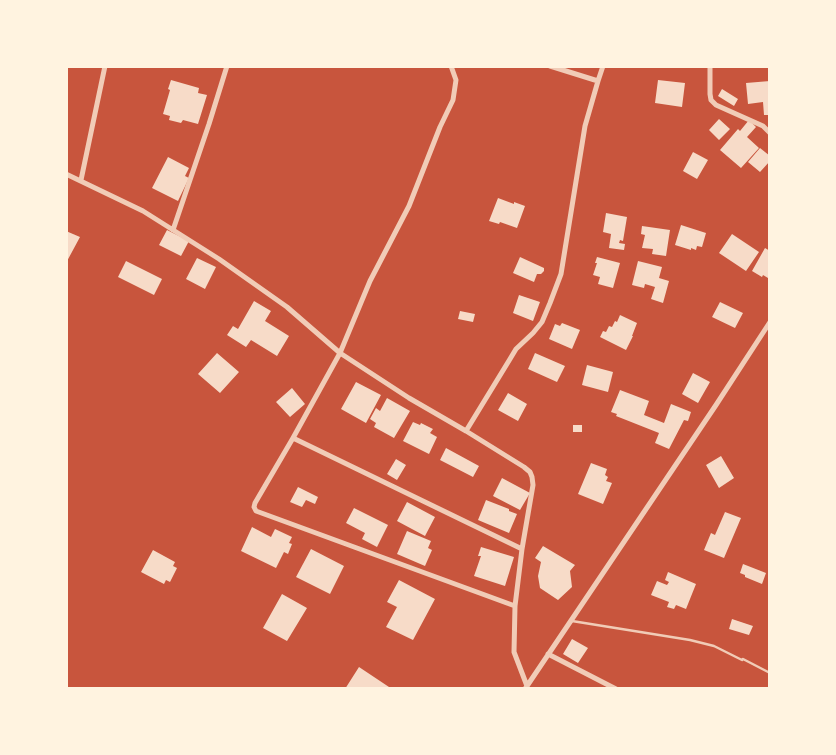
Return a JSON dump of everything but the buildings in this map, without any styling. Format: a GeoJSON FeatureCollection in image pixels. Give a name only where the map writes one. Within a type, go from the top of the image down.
{"type":"FeatureCollection","features":[{"type":"Feature","properties":{"kind":"street"},"geometry":{"type":"LineString","coordinates":[[81,180],[105,66]]}},
{"type":"Feature","properties":{"kind":"street"},"geometry":{"type":"LineString","coordinates":[[173,230],[227,66]]}},
{"type":"Feature","properties":{"kind":"street"},"geometry":{"type":"LineString","coordinates":[[451,66],[456,80],[453,100],[408,206],[370,281],[340,353],[254,507],[256,511],[515,606]]}},
{"type":"Feature","properties":{"kind":"street"},"geometry":{"type":"LineString","coordinates":[[550,66],[598,81]]}},
{"type":"Feature","properties":{"kind":"street"},"geometry":{"type":"LineString","coordinates":[[466,431],[510,358],[542,322],[550,304],[561,274],[585,126],[603,66]]}},
{"type":"Feature","properties":{"kind":"street"},"geometry":{"type":"LineString","coordinates":[[710,66],[711,100],[716,105],[763,126],[770,133]]}},
{"type":"Feature","properties":{"kind":"street"},"geometry":{"type":"LineString","coordinates":[[66,174],[143,211],[219,259],[287,307],[340,353],[530,472],[533,485],[515,606],[514,652],[526,687]]}},
{"type":"Feature","properties":{"kind":"street"},"geometry":{"type":"LineString","coordinates":[[526,687],[770,322]]}},
{"type":"Feature","properties":{"kind":"street"},"geometry":{"type":"LineString","coordinates":[[293,438],[522,549]]}},
{"type":"Feature","properties":{"kind":"street"},"geometry":{"type":"LineString","coordinates":[[548,654],[616,689]]}},
{"type":"Feature","properties":{"kind":"lane"},"geometry":{"type":"LineString","coordinates":[[571,620],[690,640],[714,646],[742,660],[743,658],[770,673]]}}]}
